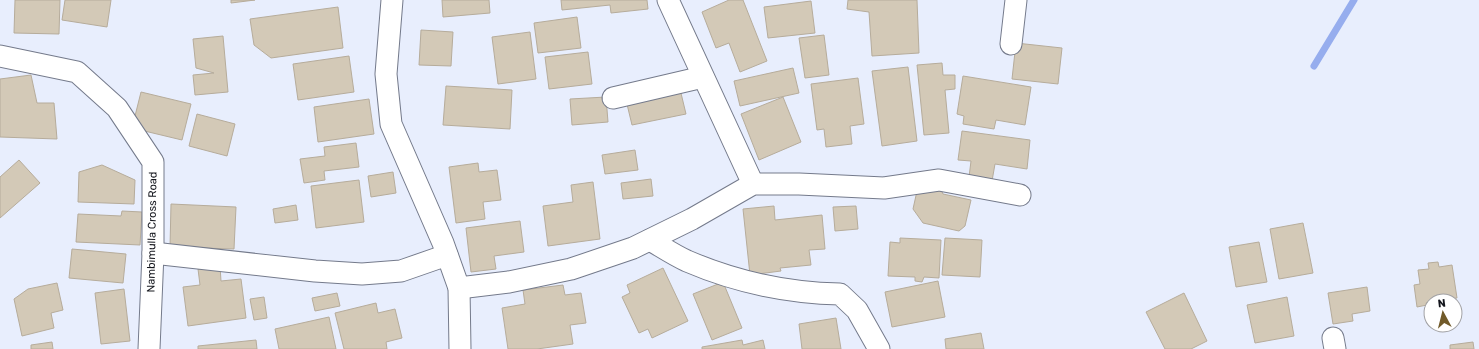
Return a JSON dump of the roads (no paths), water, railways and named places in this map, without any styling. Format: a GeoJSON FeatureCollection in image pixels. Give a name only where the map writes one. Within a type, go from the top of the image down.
{"type":"FeatureCollection","features":[{"type":"Feature","properties":{"kind":"street"},"geometry":{"type":"LineString","coordinates":[[392,0],[386,74],[391,124],[447,255],[459,288],[460,349]]}},
{"type":"Feature","properties":{"kind":"street"},"geometry":{"type":"LineString","coordinates":[[668,0],[753,184]]}},
{"type":"Feature","properties":{"kind":"street"},"geometry":{"type":"LineString","coordinates":[[1011,44],[1016,0]]}},
{"type":"Feature","properties":{"kind":"street","name":"Nambimulla Cross Road"},"geometry":{"type":"LineString","coordinates":[[0,56],[77,72],[117,108],[153,162],[153,253],[149,349]]}},
{"type":"Feature","properties":{"kind":"street"},"geometry":{"type":"LineString","coordinates":[[613,98],[703,76]]}},
{"type":"Feature","properties":{"kind":"street"},"geometry":{"type":"LineString","coordinates":[[459,288],[509,282],[571,270],[633,248],[650,240],[692,219],[753,184],[799,184],[884,188],[939,180],[1020,195]]}},
{"type":"Feature","properties":{"kind":"street"},"geometry":{"type":"LineString","coordinates":[[650,240],[687,260],[748,282],[806,293],[840,294],[857,310],[880,349]]}},
{"type":"Feature","properties":{"kind":"street"},"geometry":{"type":"LineString","coordinates":[[153,253],[315,271],[362,274],[401,271],[447,255]]}},
{"type":"Feature","properties":{"kind":"waterway"},"geometry":{"type":"LineString","coordinates":[[1314,66],[1354,0]]}}]}
